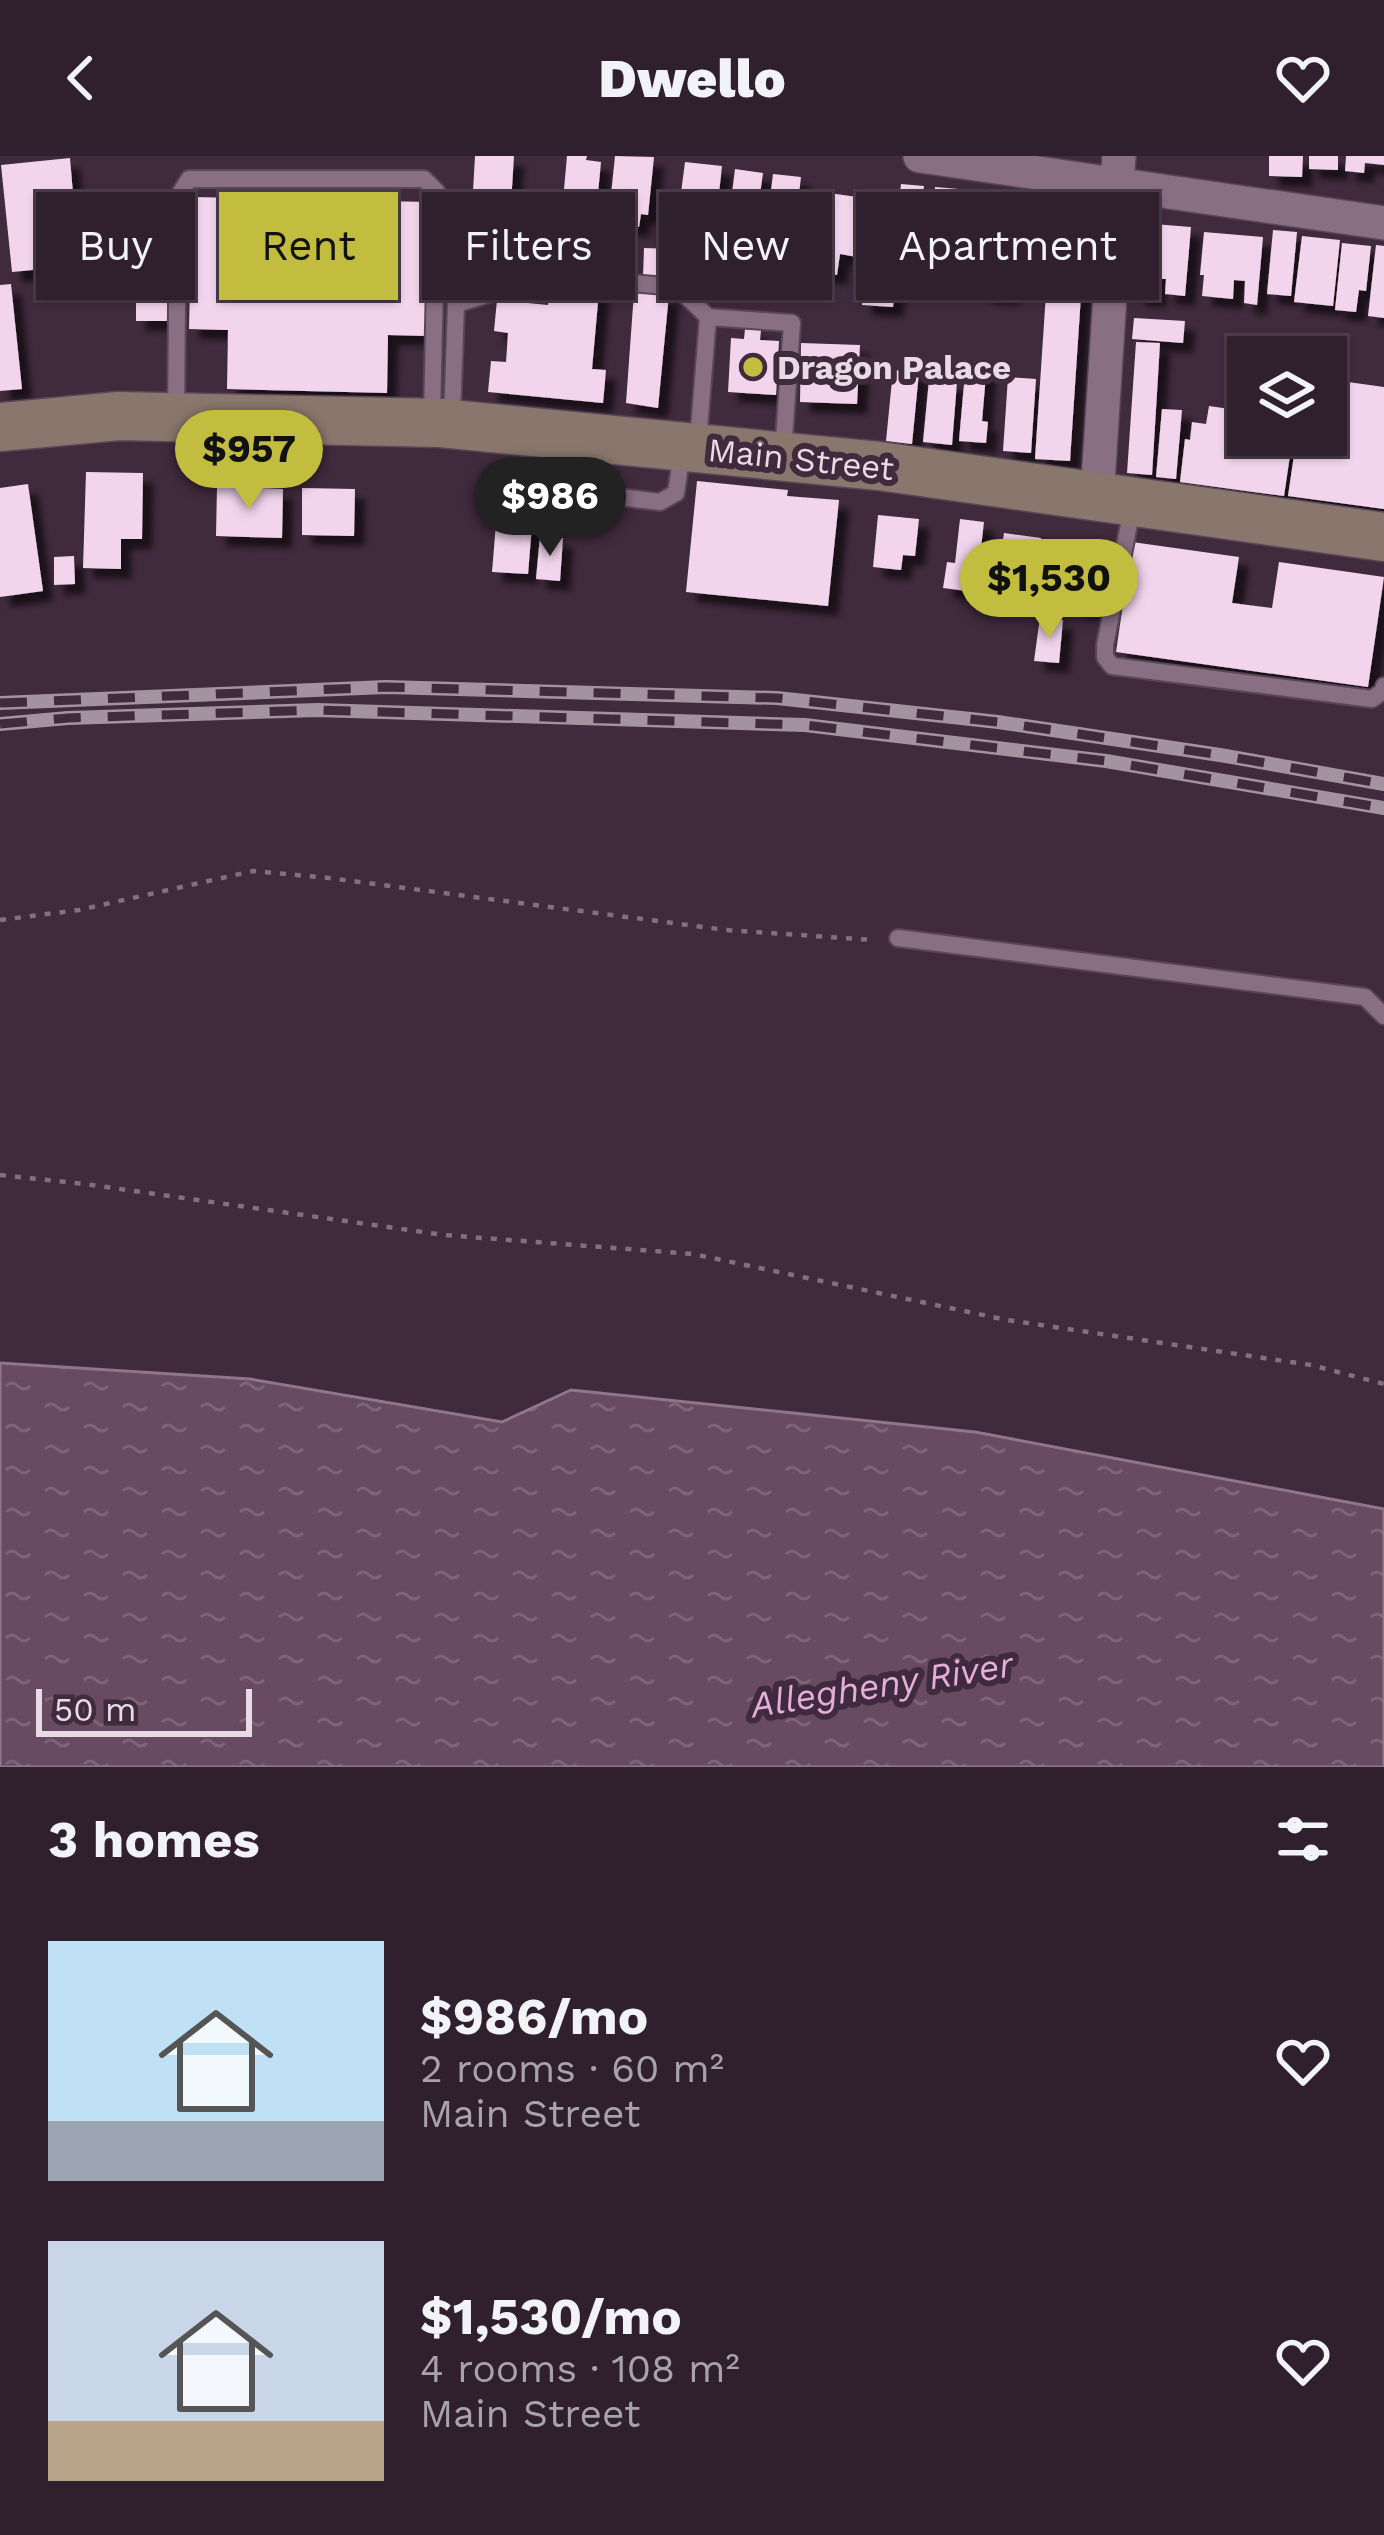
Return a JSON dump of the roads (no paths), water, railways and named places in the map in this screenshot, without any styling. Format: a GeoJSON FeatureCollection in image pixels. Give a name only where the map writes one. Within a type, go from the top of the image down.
{"type":"FeatureCollection","features":[{"type":"Feature","properties":{"kind":"main road","name":"Main Street"},"geometry":{"type":"LineString","coordinates":[[0,427],[119,416],[442,424],[879,466],[1384,537]]}},
{"type":"Feature","properties":{"kind":"street"},"geometry":{"type":"LineString","coordinates":[[920,156],[1119,170],[1384,223]]}},
{"type":"Feature","properties":{"kind":"street"},"geometry":{"type":"LineString","coordinates":[[1115,500],[1119,170]]}},
{"type":"Feature","properties":{"kind":"lane"},"geometry":{"type":"LineString","coordinates":[[176,417],[178,197],[189,179],[424,179],[436,192],[442,424]]}},
{"type":"Feature","properties":{"kind":"lane"},"geometry":{"type":"LineString","coordinates":[[442,424],[456,304],[550,276],[676,287],[708,316],[792,323],[782,457]]}},
{"type":"Feature","properties":{"kind":"lane"},"geometry":{"type":"LineString","coordinates":[[690,448],[708,316]]}},
{"type":"Feature","properties":{"kind":"lane"},"geometry":{"type":"LineString","coordinates":[[1115,500],[1105,645],[1105,657],[1112,666],[1372,699],[1384,686]]}},
{"type":"Feature","properties":{"kind":"lane"},"geometry":{"type":"LineString","coordinates":[[898,938],[1365,997],[1384,1016]]}},
{"type":"Feature","properties":{"kind":"water","name":"Allegheny River"},"geometry":{"type":"Polygon","coordinates":[[[0,1363],[250,1379],[502,1422],[571,1390],[975,1432],[1384,1509],[1384,1767],[0,1767],[0,1363]]]}},
{"type":"Feature","properties":{"kind":"railway"},"geometry":{"type":"LineString","coordinates":[[0,703],[386,687],[777,698],[998,722],[1384,784]]}},
{"type":"Feature","properties":{"kind":"railway"},"geometry":{"type":"LineString","coordinates":[[0,724],[318,710],[805,725],[1106,761],[1384,808]]}},
{"type":"Feature","properties":{"kind":"place","name":"Dragon Palace"},"geometry":{"type":"Point","coordinates":[753,367]}}]}
